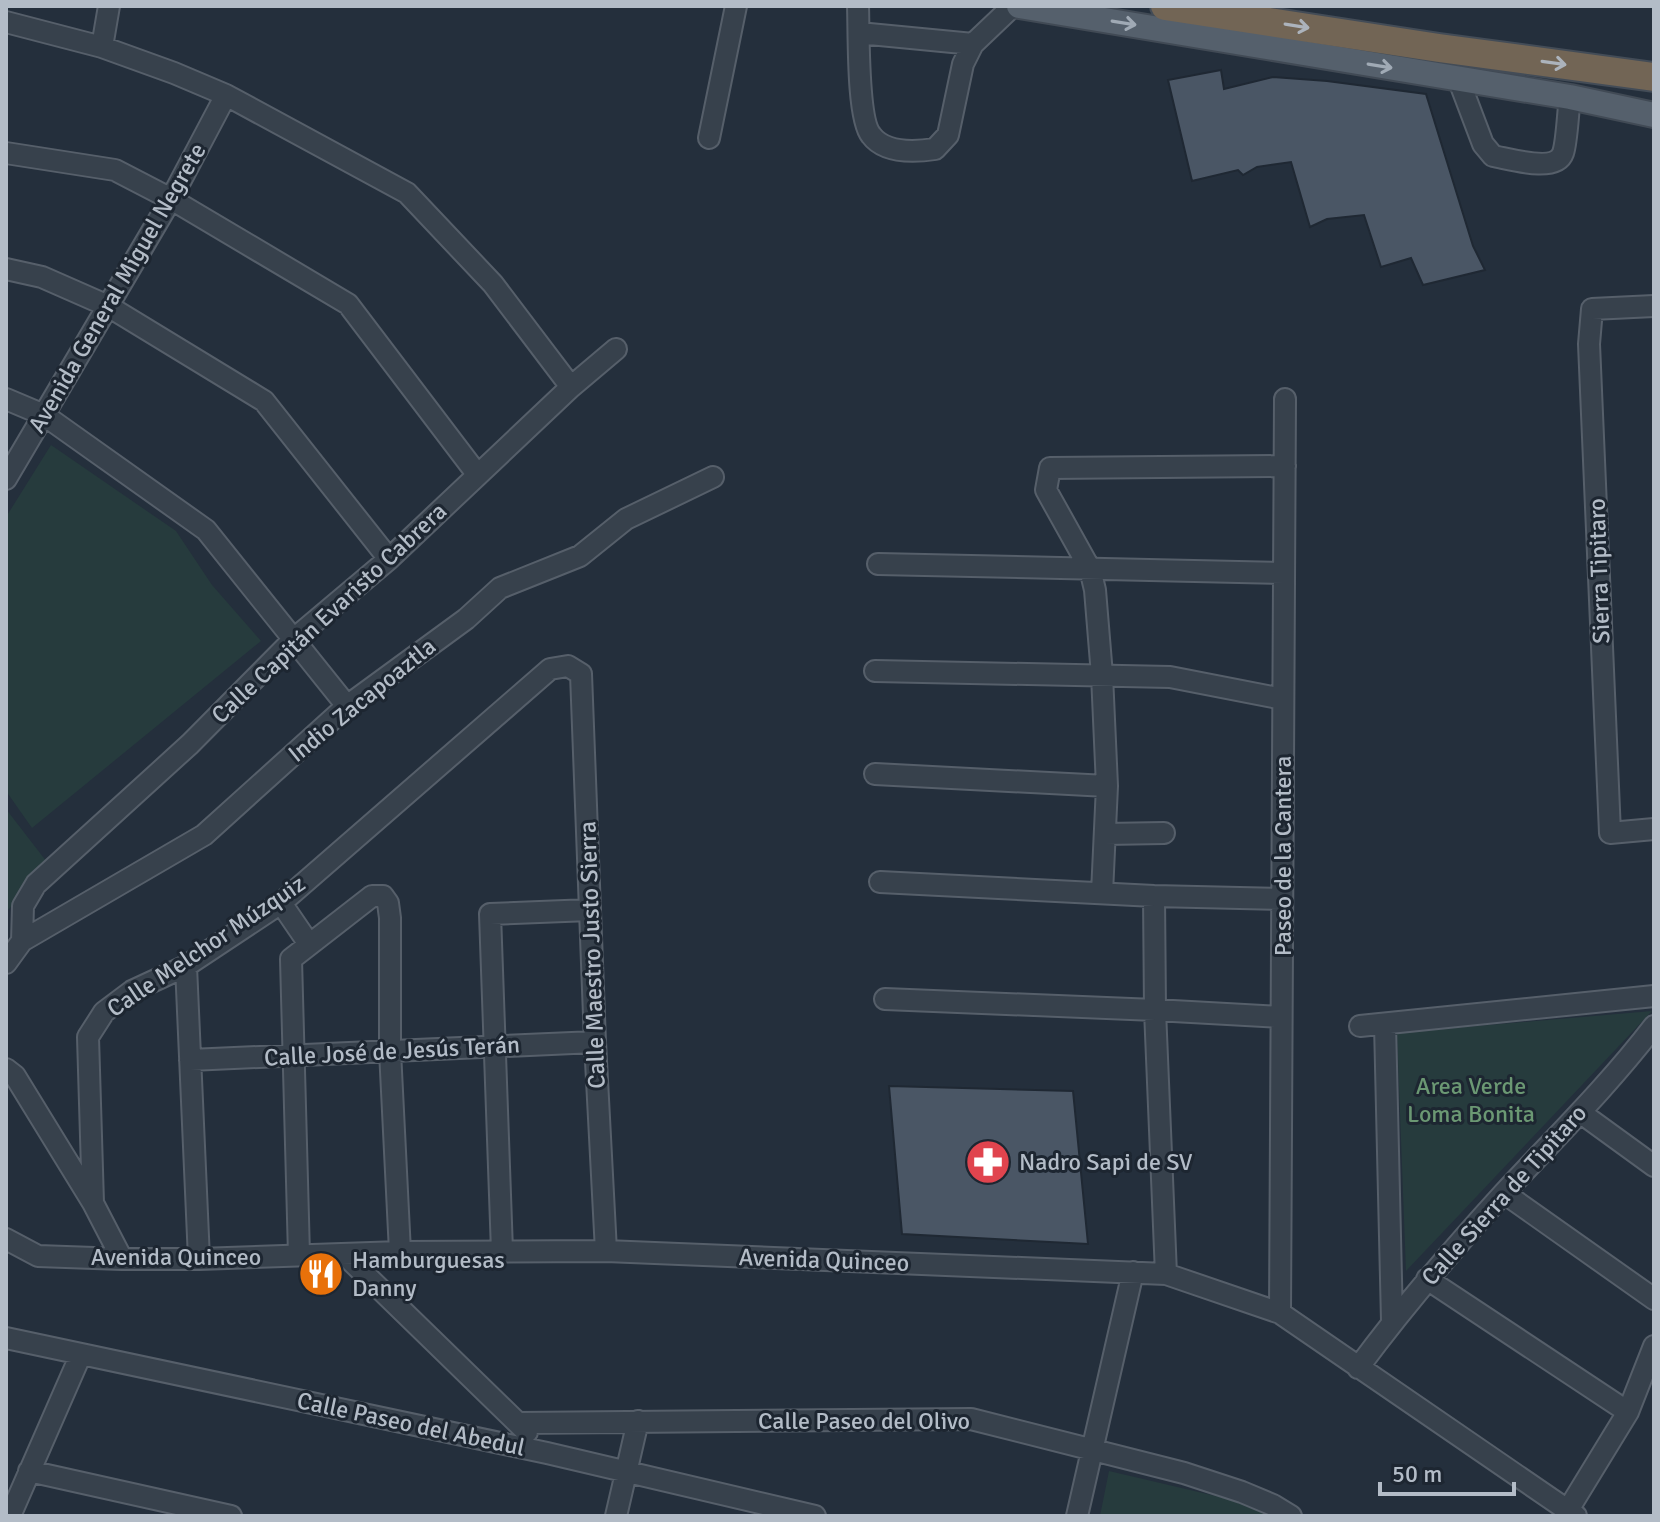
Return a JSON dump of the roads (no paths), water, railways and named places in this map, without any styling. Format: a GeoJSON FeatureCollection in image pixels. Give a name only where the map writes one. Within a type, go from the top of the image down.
{"type":"FeatureCollection","features":[{"type":"Feature","properties":{"kind":"highway"},"geometry":{"type":"LineString","coordinates":[[1165,6],[1654,77]]}},
{"type":"Feature","properties":{"kind":"main road"},"geometry":{"type":"LineString","coordinates":[[1016,6],[1570,97],[1654,115]]}},
{"type":"Feature","properties":{"kind":"street"},"geometry":{"type":"LineString","coordinates":[[102,47],[109,6]]}},
{"type":"Feature","properties":{"kind":"street"},"geometry":{"type":"LineString","coordinates":[[709,138],[736,6]]}},
{"type":"Feature","properties":{"kind":"street"},"geometry":{"type":"LineString","coordinates":[[858,6],[862,116],[871,136],[885,146],[913,152],[935,149],[948,135],[963,64],[973,44],[1016,6]]}},
{"type":"Feature","properties":{"kind":"street"},"geometry":{"type":"LineString","coordinates":[[6,22],[102,47],[226,95],[407,193],[493,284],[571,387]]}},
{"type":"Feature","properties":{"kind":"street"},"geometry":{"type":"LineString","coordinates":[[859,33],[973,44]]}},
{"type":"Feature","properties":{"kind":"street"},"geometry":{"type":"LineString","coordinates":[[1458,78],[1483,144],[1493,156],[1544,164],[1555,162],[1563,155],[1570,97]]}},
{"type":"Feature","properties":{"kind":"street","name":"Avenida General Miguel Negrete"},"geometry":{"type":"LineString","coordinates":[[6,479],[171,199],[226,95]]}},
{"type":"Feature","properties":{"kind":"street"},"geometry":{"type":"LineString","coordinates":[[6,153],[115,170],[171,199],[348,304],[477,474]]}},
{"type":"Feature","properties":{"kind":"street"},"geometry":{"type":"LineString","coordinates":[[6,269],[42,277],[108,306],[264,401],[389,559]]}},
{"type":"Feature","properties":{"kind":"street","name":"Sierra Tipitaro"},"geometry":{"type":"LineString","coordinates":[[1654,306],[1592,309],[1589,344],[1610,833],[1654,829]]}},
{"type":"Feature","properties":{"kind":"street","name":"Calle Capitán Evaristo Cabrera"},"geometry":{"type":"LineString","coordinates":[[22,941],[23,906],[36,884],[190,744],[294,639],[389,559],[571,387],[616,349]]}},
{"type":"Feature","properties":{"kind":"street"},"geometry":{"type":"LineString","coordinates":[[6,399],[44,415],[206,530],[347,706]]}},
{"type":"Feature","properties":{"kind":"street","name":"Paseo de la Cantera"},"geometry":{"type":"LineString","coordinates":[[1280,1313],[1285,399]]}},
{"type":"Feature","properties":{"kind":"street"},"geometry":{"type":"LineString","coordinates":[[1102,893],[1107,786],[1095,590],[1090,569],[1046,490],[1050,468],[1285,466]]}},
{"type":"Feature","properties":{"kind":"street","name":"Indio Zacapoaztla"},"geometry":{"type":"LineString","coordinates":[[22,941],[204,835],[347,706],[466,619],[500,588],[580,556],[626,519],[713,477]]}},
{"type":"Feature","properties":{"kind":"street"},"geometry":{"type":"LineString","coordinates":[[878,564],[1284,573]]}},
{"type":"Feature","properties":{"kind":"street","name":"Calle Melchor Múzquiz"},"geometry":{"type":"LineString","coordinates":[[93,1203],[88,1037],[104,1012],[132,991],[186,966],[281,903],[550,669],[568,666]]}},
{"type":"Feature","properties":{"kind":"street","name":"Calle Maestro Justo Sierra"},"geometry":{"type":"LineString","coordinates":[[568,666],[581,674],[606,1251]]}},
{"type":"Feature","properties":{"kind":"street"},"geometry":{"type":"LineString","coordinates":[[875,671],[1170,677],[1283,699]]}},
{"type":"Feature","properties":{"kind":"street"},"geometry":{"type":"LineString","coordinates":[[875,774],[1107,786]]}},
{"type":"Feature","properties":{"kind":"street"},"geometry":{"type":"LineString","coordinates":[[1105,834],[1164,833]]}},
{"type":"Feature","properties":{"kind":"street"},"geometry":{"type":"LineString","coordinates":[[880,882],[1154,896],[1282,899]]}},
{"type":"Feature","properties":{"kind":"street"},"geometry":{"type":"LineString","coordinates":[[299,1255],[291,959],[372,896],[383,896],[388,903],[390,918],[390,1051],[400,1252]]}},
{"type":"Feature","properties":{"kind":"street"},"geometry":{"type":"LineString","coordinates":[[1154,896],[1155,1010],[1166,1274]]}},
{"type":"Feature","properties":{"kind":"street"},"geometry":{"type":"LineString","coordinates":[[281,903],[309,944]]}},
{"type":"Feature","properties":{"kind":"street"},"geometry":{"type":"LineString","coordinates":[[502,1251],[490,914],[590,910]]}},
{"type":"Feature","properties":{"kind":"street"},"geometry":{"type":"LineString","coordinates":[[6,963],[22,941]]}},
{"type":"Feature","properties":{"kind":"street"},"geometry":{"type":"LineString","coordinates":[[186,966],[199,1259]]}},
{"type":"Feature","properties":{"kind":"street"},"geometry":{"type":"LineString","coordinates":[[1360,1026],[1654,996]]}},
{"type":"Feature","properties":{"kind":"street"},"geometry":{"type":"LineString","coordinates":[[885,999],[1281,1017]]}},
{"type":"Feature","properties":{"kind":"street"},"geometry":{"type":"LineString","coordinates":[[1385,1024],[1392,1321]]}},
{"type":"Feature","properties":{"kind":"street","name":"Calle Sierra de Tipitaro"},"geometry":{"type":"LineString","coordinates":[[1358,1368],[1427,1279],[1504,1193],[1647,1049],[1654,1026]]}},
{"type":"Feature","properties":{"kind":"street","name":"Calle José de Jesús Terán"},"geometry":{"type":"LineString","coordinates":[[190,1060],[595,1042]]}},
{"type":"Feature","properties":{"kind":"street"},"geometry":{"type":"LineString","coordinates":[[6,1069],[15,1076],[93,1203],[122,1259]]}},
{"type":"Feature","properties":{"kind":"street"},"geometry":{"type":"LineString","coordinates":[[1581,1113],[1654,1166]]}},
{"type":"Feature","properties":{"kind":"street"},"geometry":{"type":"LineString","coordinates":[[1504,1193],[1654,1299]]}},
{"type":"Feature","properties":{"kind":"street","name":"Avenida Quinceo"},"geometry":{"type":"LineString","coordinates":[[6,1239],[38,1256],[122,1259],[400,1252],[606,1251],[1166,1274],[1280,1313],[1572,1513]]}},
{"type":"Feature","properties":{"kind":"street"},"geometry":{"type":"LineString","coordinates":[[344,1254],[547,1453]]}},
{"type":"Feature","properties":{"kind":"street"},"geometry":{"type":"LineString","coordinates":[[1077,1516],[1133,1272]]}},
{"type":"Feature","properties":{"kind":"street"},"geometry":{"type":"LineString","coordinates":[[1427,1279],[1628,1412]]}},
{"type":"Feature","properties":{"kind":"street","name":"Calle Paseo del Abedul"},"geometry":{"type":"LineString","coordinates":[[6,1338],[547,1453],[815,1516]]}},
{"type":"Feature","properties":{"kind":"street"},"geometry":{"type":"LineString","coordinates":[[1572,1513],[1628,1412],[1654,1346]]}},
{"type":"Feature","properties":{"kind":"street"},"geometry":{"type":"LineString","coordinates":[[10,1516],[81,1354]]}},
{"type":"Feature","properties":{"kind":"street","name":"Calle Paseo del Olivo"},"geometry":{"type":"LineString","coordinates":[[518,1423],[971,1419],[1184,1473],[1242,1492],[1291,1516]]}},
{"type":"Feature","properties":{"kind":"street"},"geometry":{"type":"LineString","coordinates":[[616,1516],[638,1421]]}},
{"type":"Feature","properties":{"kind":"street"},"geometry":{"type":"LineString","coordinates":[[29,1471],[231,1516]]}},
{"type":"Feature","properties":{"kind":"place","name":"Nadro Sapi de SV"},"geometry":{"type":"Point","coordinates":[988,1162]}},
{"type":"Feature","properties":{"kind":"place","name":"Hamburguesas Danny"},"geometry":{"type":"Point","coordinates":[321,1274]}},
{"type":"Feature","properties":{"kind":"park label","name":"Area Verde Loma Bonita"},"geometry":{"type":"Point","coordinates":[1471,1100]}}]}
